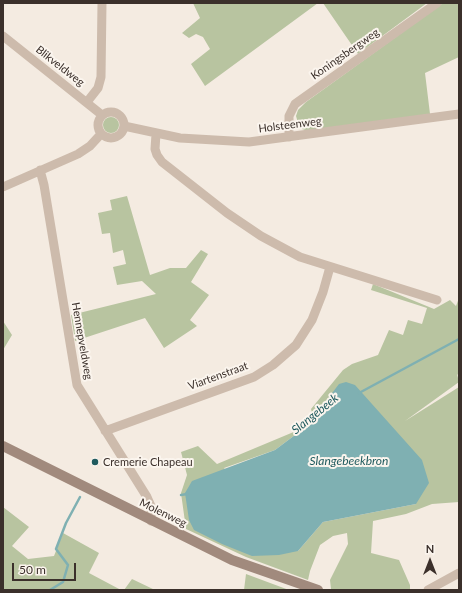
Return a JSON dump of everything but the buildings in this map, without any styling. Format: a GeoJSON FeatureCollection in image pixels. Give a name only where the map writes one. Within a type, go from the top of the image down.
{"type":"FeatureCollection","features":[{"type":"Feature","properties":{"kind":"street"},"geometry":{"type":"LineString","coordinates":[[87,102],[98,88],[101,77],[102,3]]}},
{"type":"Feature","properties":{"kind":"street","name":"Koningsbergweg"},"geometry":{"type":"LineString","coordinates":[[289,137],[289,116],[295,104],[437,3]]}},
{"type":"Feature","properties":{"kind":"street","name":"Blikveldweg"},"geometry":{"type":"LineString","coordinates":[[3,36],[102,115]]}},
{"type":"Feature","properties":{"kind":"street"},"geometry":{"type":"LineString","coordinates":[[109,112],[118,113],[123,119],[124,126],[122,131],[116,137],[108,138],[101,134],[98,126],[102,115],[109,112]]}},
{"type":"Feature","properties":{"kind":"street","name":"Holsteenweg"},"geometry":{"type":"LineString","coordinates":[[124,126],[156,134],[212,141],[249,142],[459,114]]}},
{"type":"Feature","properties":{"kind":"street"},"geometry":{"type":"LineString","coordinates":[[3,187],[78,154],[90,146],[101,134]]}},
{"type":"Feature","properties":{"kind":"street"},"geometry":{"type":"LineString","coordinates":[[156,134],[155,149],[159,159],[227,213],[261,236],[300,256],[330,267],[437,300]]}},
{"type":"Feature","properties":{"kind":"street","name":"Hennepveldweg"},"geometry":{"type":"LineString","coordinates":[[40,170],[44,185],[74,372],[82,396],[106,431],[147,497],[151,506],[151,520]]}},
{"type":"Feature","properties":{"kind":"street","name":"Viartenstraat"},"geometry":{"type":"LineString","coordinates":[[106,431],[254,377],[273,365],[296,345],[312,320],[323,292],[330,267]]}},
{"type":"Feature","properties":{"kind":"street","name":"Molenweg"},"geometry":{"type":"LineString","coordinates":[[3,446],[232,560],[318,590]]}},
{"type":"Feature","properties":{"kind":"street"},"geometry":{"type":"LineString","coordinates":[[428,590],[459,573]]}},
{"type":"Feature","properties":{"kind":"green space"},"geometry":{"type":"Polygon","coordinates":[[[193,3],[318,3],[205,86],[191,64],[210,49],[203,37],[196,34],[189,38],[182,33],[200,18],[193,3]]]}},
{"type":"Feature","properties":{"kind":"green space"},"geometry":{"type":"Polygon","coordinates":[[[323,3],[427,3],[358,54],[323,3]]]}},
{"type":"Feature","properties":{"kind":"green space"},"geometry":{"type":"Polygon","coordinates":[[[443,3],[459,3],[459,57],[425,73],[430,114],[309,131],[302,129],[299,126],[296,116],[298,110],[306,102],[443,3]]]}},
{"type":"Feature","properties":{"kind":"green space"},"geometry":{"type":"Polygon","coordinates":[[[111,117],[117,119],[119,125],[117,131],[111,133],[105,131],[103,125],[105,119],[111,117]]]}},
{"type":"Feature","properties":{"kind":"green space"},"geometry":{"type":"Polygon","coordinates":[[[127,196],[150,275],[170,268],[186,268],[201,250],[208,254],[191,282],[209,295],[190,320],[197,326],[164,348],[145,318],[75,341],[71,315],[156,294],[142,281],[117,285],[113,267],[126,264],[123,250],[113,253],[110,233],[102,234],[98,213],[112,210],[110,200],[127,196]]]}},
{"type":"Feature","properties":{"kind":"green space"},"geometry":{"type":"Polygon","coordinates":[[[373,284],[434,309],[450,300],[456,306],[459,298],[459,376],[457,374],[459,382],[405,421],[459,387],[459,502],[432,504],[406,514],[373,521],[371,553],[399,560],[410,585],[410,590],[331,589],[330,580],[348,544],[347,533],[333,536],[320,545],[308,580],[246,557],[186,529],[181,493],[187,475],[181,452],[198,446],[217,464],[296,431],[313,417],[311,409],[343,370],[352,364],[378,355],[389,330],[403,335],[408,320],[422,324],[427,308],[371,290],[373,284]],[[335,391],[307,426],[275,450],[224,468],[298,551],[323,522],[416,504],[335,391]]]}},
{"type":"Feature","properties":{"kind":"green space"},"geometry":{"type":"Polygon","coordinates":[[[3,321],[12,335],[3,350],[3,321]]]}},
{"type":"Feature","properties":{"kind":"green space"},"geometry":{"type":"Polygon","coordinates":[[[3,507],[29,527],[12,546],[28,559],[54,556],[63,533],[99,553],[89,573],[121,590],[3,590],[3,507]]]}},
{"type":"Feature","properties":{"kind":"green space"},"geometry":{"type":"Polygon","coordinates":[[[246,574],[289,590],[244,590],[246,574]]]}},
{"type":"Feature","properties":{"kind":"green space"},"geometry":{"type":"Polygon","coordinates":[[[132,579],[155,590],[124,590],[132,579]]]}},
{"type":"Feature","properties":{"kind":"water","name":"Slangebeekbron"},"geometry":{"type":"Polygon","coordinates":[[[346,382],[355,385],[422,460],[429,483],[416,504],[323,522],[298,551],[279,555],[252,556],[222,544],[194,530],[189,520],[185,493],[192,481],[275,450],[307,426],[339,384],[346,382]]]}},
{"type":"Feature","properties":{"kind":"waterway","name":"Slangebeek"},"geometry":{"type":"LineString","coordinates":[[359,393],[459,339]]}},
{"type":"Feature","properties":{"kind":"waterway","name":"Slangebeek"},"geometry":{"type":"LineString","coordinates":[[181,495],[187,494]]}},
{"type":"Feature","properties":{"kind":"waterway"},"geometry":{"type":"LineString","coordinates":[[50,590],[63,582],[68,565],[56,549],[66,523],[80,497]]}},
{"type":"Feature","properties":{"kind":"place","name":"Cremerie Chapeau"},"geometry":{"type":"Point","coordinates":[95,462]}}]}
